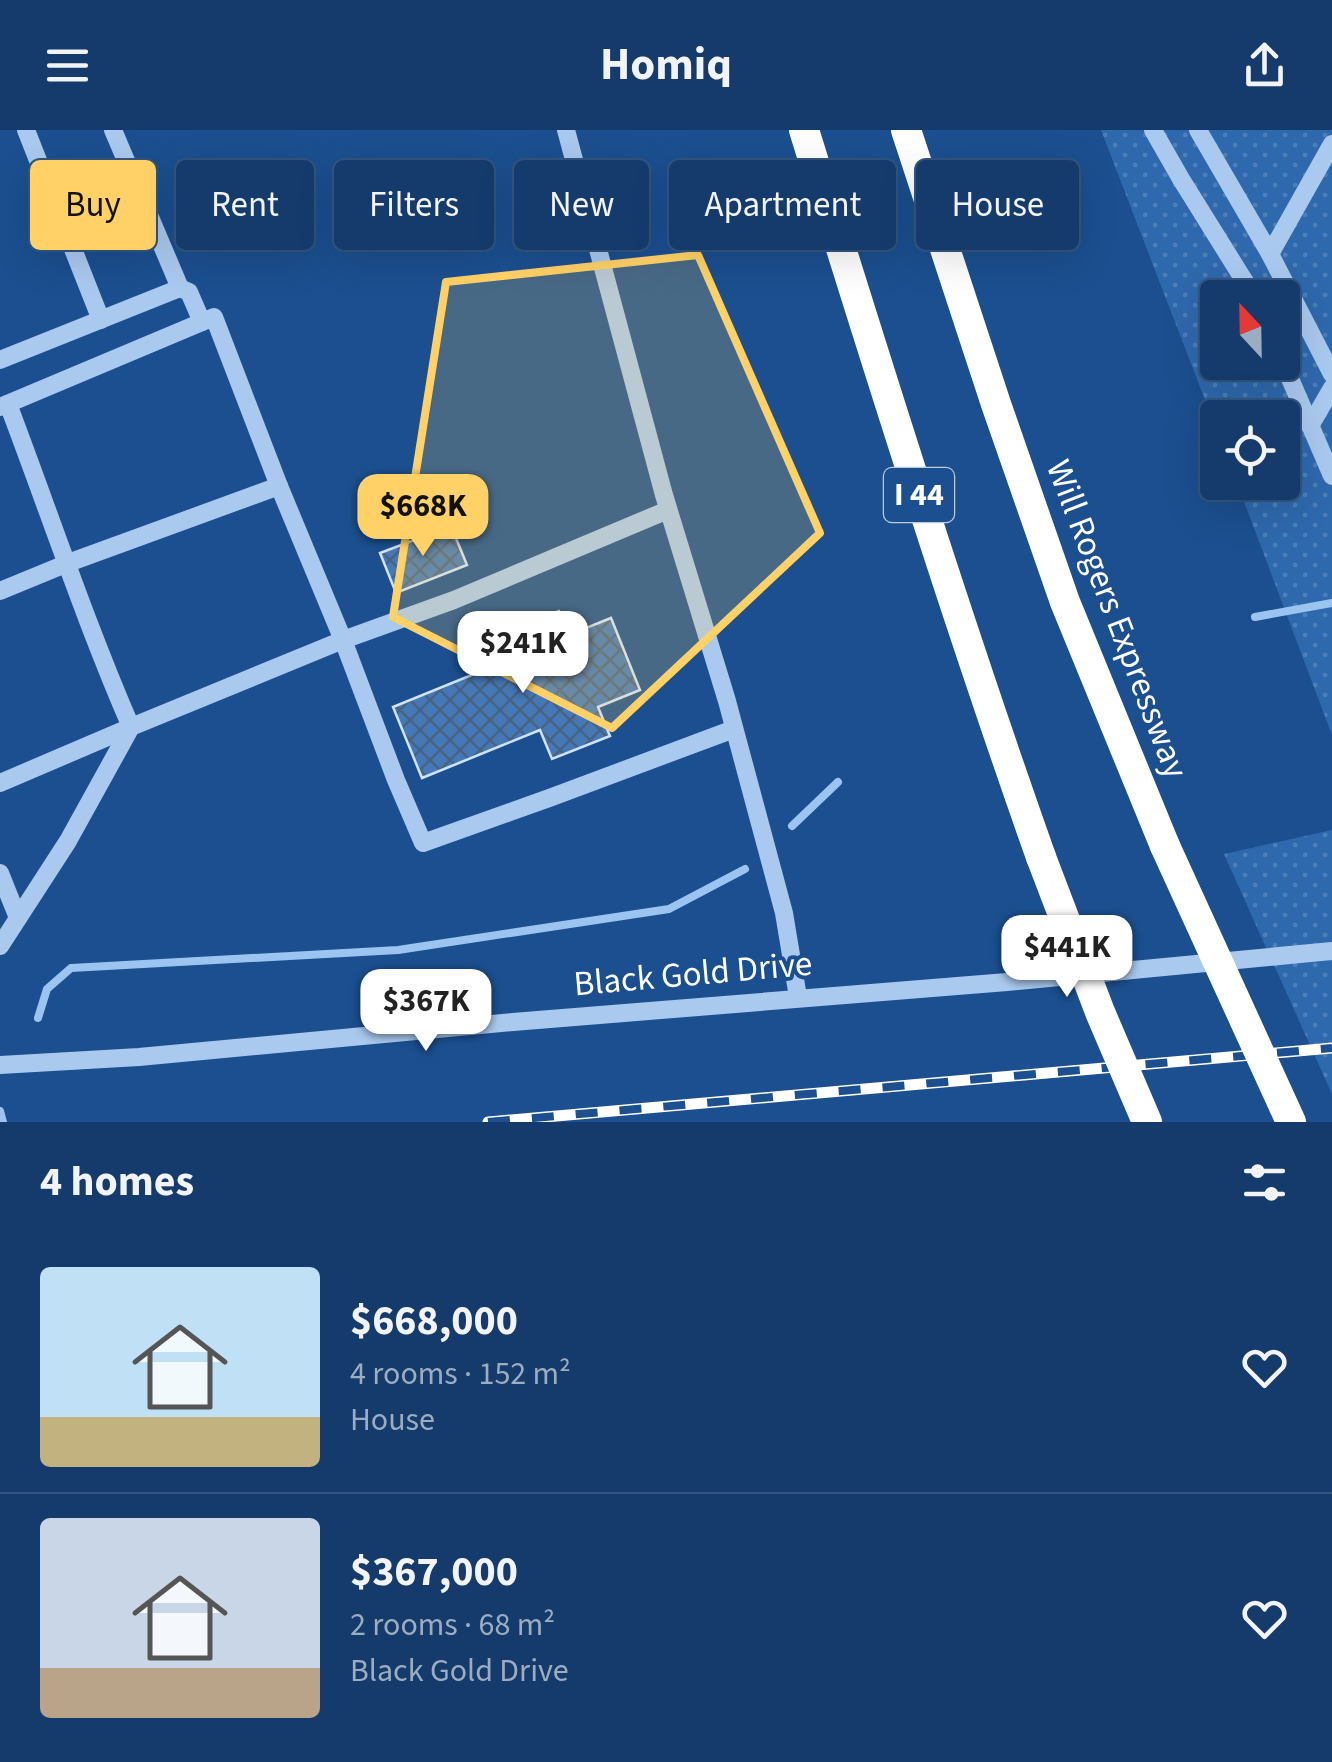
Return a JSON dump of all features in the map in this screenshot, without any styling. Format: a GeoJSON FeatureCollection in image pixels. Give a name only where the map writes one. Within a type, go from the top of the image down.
{"type":"FeatureCollection","features":[{"type":"Feature","properties":{"kind":"highway","name":"I 44"},"geometry":{"type":"LineString","coordinates":[[804,130],[994,724],[1100,1012],[1147,1122]]}},
{"type":"Feature","properties":{"kind":"highway","name":"Will Rogers Expressway"},"geometry":{"type":"LineString","coordinates":[[906,130],[1066,602],[1165,846],[1291,1122]]}},
{"type":"Feature","properties":{"kind":"street"},"geometry":{"type":"LineString","coordinates":[[26,130],[101,320]]}},
{"type":"Feature","properties":{"kind":"street"},"geometry":{"type":"LineString","coordinates":[[113,130],[180,288],[189,292],[202,322]]}},
{"type":"Feature","properties":{"kind":"street"},"geometry":{"type":"LineString","coordinates":[[566,130],[668,510],[784,913],[798,997]]}},
{"type":"Feature","properties":{"kind":"street"},"geometry":{"type":"LineString","coordinates":[[1153,130],[1244,280]]}},
{"type":"Feature","properties":{"kind":"street"},"geometry":{"type":"LineString","coordinates":[[1198,130],[1270,254],[1332,374]]}},
{"type":"Feature","properties":{"kind":"street"},"geometry":{"type":"LineString","coordinates":[[1270,254],[1332,144]]}},
{"type":"Feature","properties":{"kind":"street"},"geometry":{"type":"LineString","coordinates":[[0,360],[180,288]]}},
{"type":"Feature","properties":{"kind":"street"},"geometry":{"type":"LineString","coordinates":[[131,727],[96,648],[68,563],[4,406],[214,316],[422,843],[734,729]]}},
{"type":"Feature","properties":{"kind":"street"},"geometry":{"type":"LineString","coordinates":[[1290,380],[1332,476]]}},
{"type":"Feature","properties":{"kind":"street"},"geometry":{"type":"LineString","coordinates":[[1310,426],[1332,388]]}},
{"type":"Feature","properties":{"kind":"street"},"geometry":{"type":"LineString","coordinates":[[0,590],[279,486]]}},
{"type":"Feature","properties":{"kind":"street"},"geometry":{"type":"LineString","coordinates":[[0,783],[668,510]]}},
{"type":"Feature","properties":{"kind":"street"},"geometry":{"type":"LineString","coordinates":[[0,946],[68,842],[131,727]]}},
{"type":"Feature","properties":{"kind":"street"},"geometry":{"type":"LineString","coordinates":[[0,873],[18,918]]}},
{"type":"Feature","properties":{"kind":"street","name":"Black Gold Drive"},"geometry":{"type":"LineString","coordinates":[[0,1066],[1332,951]]}},
{"type":"Feature","properties":{"kind":"highlighted area"},"geometry":{"type":"Polygon","coordinates":[[[698,255],[820,533],[612,728],[393,617],[446,282],[698,255]]]}},
{"type":"Feature","properties":{"kind":"shaded area"},"geometry":{"type":"Polygon","coordinates":[[[1101,130],[1332,130],[1332,735],[1243,500],[1300,500],[1300,400],[1205,400],[1101,130]]]}},
{"type":"Feature","properties":{"kind":"shaded area"},"geometry":{"type":"Polygon","coordinates":[[[1332,830],[1332,1094],[1224,854],[1332,830]]]}},
{"type":"Feature","properties":{"kind":"building"},"geometry":{"type":"Polygon","coordinates":[[[451,526],[467,565],[396,593],[380,553],[451,526]]]}},
{"type":"Feature","properties":{"kind":"building"},"geometry":{"type":"Polygon","coordinates":[[[559,611],[569,635],[611,618],[640,690],[598,707],[610,736],[552,759],[540,730],[422,778],[393,707],[511,659],[501,634],[559,611]]]}},
{"type":"Feature","properties":{"kind":"waterway"},"geometry":{"type":"LineString","coordinates":[[1255,617],[1332,603]]}},
{"type":"Feature","properties":{"kind":"waterway"},"geometry":{"type":"LineString","coordinates":[[792,826],[838,782]]}},
{"type":"Feature","properties":{"kind":"waterway"},"geometry":{"type":"LineString","coordinates":[[38,1018],[47,989],[71,968],[398,950],[669,909],[745,869]]}},
{"type":"Feature","properties":{"kind":"waterway"},"geometry":{"type":"LineString","coordinates":[[0,1111],[3,1122]]}},
{"type":"Feature","properties":{"kind":"railway"},"geometry":{"type":"LineString","coordinates":[[488,1122],[1332,1048]]}}]}
